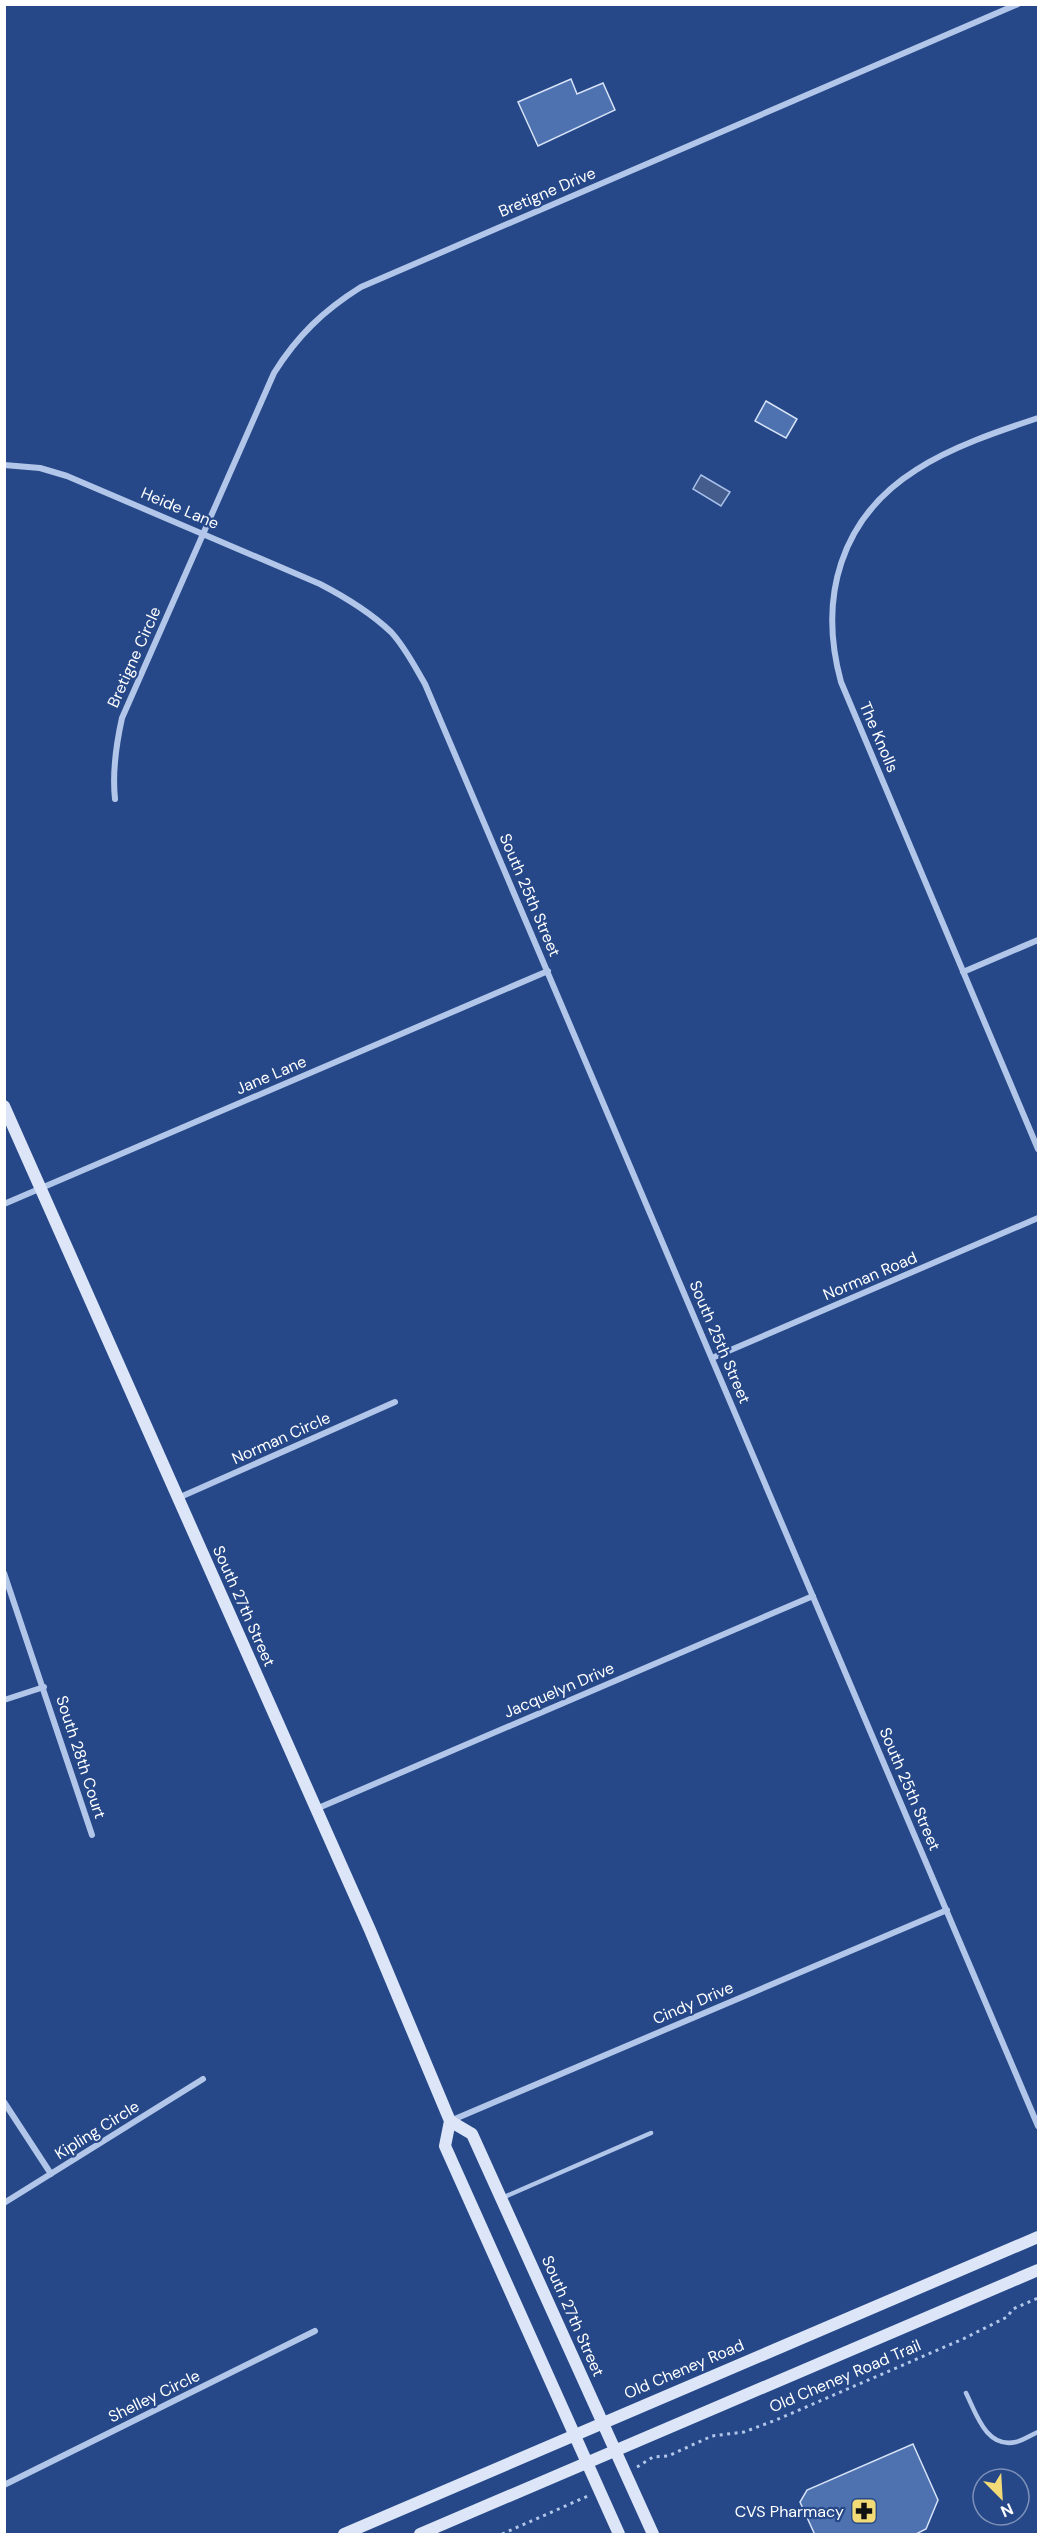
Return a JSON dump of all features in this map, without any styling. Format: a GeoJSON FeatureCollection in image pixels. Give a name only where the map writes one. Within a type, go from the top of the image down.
{"type":"FeatureCollection","features":[{"type":"Feature","properties":{"kind":"main road","name":"South 27th Street"},"geometry":{"type":"LineString","coordinates":[[4,1106],[402,2003],[450,2121],[445,2146],[619,2535]]}},
{"type":"Feature","properties":{"kind":"main road","name":"South 27th Street"},"geometry":{"type":"LineString","coordinates":[[450,2121],[472,2134],[653,2535]]}},
{"type":"Feature","properties":{"kind":"main road","name":"Old Cheney Road"},"geometry":{"type":"LineString","coordinates":[[344,2535],[602,2422],[1038,2237]]}},
{"type":"Feature","properties":{"kind":"main road"},"geometry":{"type":"LineString","coordinates":[[420,2535],[1038,2270]]}},
{"type":"Feature","properties":{"kind":"street","name":"Bretigne Drive"},"geometry":{"type":"LineString","coordinates":[[204,532],[274,373],[290,347],[309,325],[336,302],[361,287],[1018,4]]}},
{"type":"Feature","properties":{"kind":"street","name":"The Knolls"},"geometry":{"type":"LineString","coordinates":[[1038,418],[940,457],[897,483],[864,518],[849,543],[840,565],[833,594],[831,624],[833,654],[841,682],[1038,1149]]}},
{"type":"Feature","properties":{"kind":"street","name":"Heide Lane"},"geometry":{"type":"LineString","coordinates":[[4,465],[40,468],[67,476],[204,532],[340,594]]}},
{"type":"Feature","properties":{"kind":"street","name":"Bretigne Circle"},"geometry":{"type":"LineString","coordinates":[[115,799],[113,778],[116,744],[122,718],[204,532]]}},
{"type":"Feature","properties":{"kind":"street","name":"South 25th Street"},"geometry":{"type":"LineString","coordinates":[[340,594],[392,633],[425,684],[1038,2126]]}},
{"type":"Feature","properties":{"kind":"street"},"geometry":{"type":"LineString","coordinates":[[963,972],[1038,940]]}},
{"type":"Feature","properties":{"kind":"street","name":"Jane Lane"},"geometry":{"type":"LineString","coordinates":[[4,1204],[548,971]]}},
{"type":"Feature","properties":{"kind":"street","name":"Norman Road"},"geometry":{"type":"LineString","coordinates":[[712,1358],[1038,1218]]}},
{"type":"Feature","properties":{"kind":"street","name":"Norman Circle"},"geometry":{"type":"LineString","coordinates":[[178,1498],[395,1402]]}},
{"type":"Feature","properties":{"kind":"street","name":"South 28th Court"},"geometry":{"type":"LineString","coordinates":[[4,1573],[92,1835]]}},
{"type":"Feature","properties":{"kind":"street","name":"Jacquelyn Drive"},"geometry":{"type":"LineString","coordinates":[[316,1809],[813,1596]]}},
{"type":"Feature","properties":{"kind":"street"},"geometry":{"type":"LineString","coordinates":[[4,1701],[44,1687]]}},
{"type":"Feature","properties":{"kind":"street","name":"Cindy Drive"},"geometry":{"type":"LineString","coordinates":[[450,2121],[947,1910]]}},
{"type":"Feature","properties":{"kind":"street","name":"Kipling Circle"},"geometry":{"type":"LineString","coordinates":[[4,2203],[203,2079]]}},
{"type":"Feature","properties":{"kind":"street"},"geometry":{"type":"LineString","coordinates":[[4,2102],[51,2174]]}},
{"type":"Feature","properties":{"kind":"street","name":"Shelley Circle"},"geometry":{"type":"LineString","coordinates":[[4,2486],[315,2331]]}},
{"type":"Feature","properties":{"kind":"lane"},"geometry":{"type":"LineString","coordinates":[[502,2198],[651,2133]]}},
{"type":"Feature","properties":{"kind":"lane"},"geometry":{"type":"LineString","coordinates":[[966,2393],[985,2432],[995,2440],[1014,2443],[1038,2432]]}},
{"type":"Feature","properties":{"kind":"path","name":"Old Cheney Road Trail"},"geometry":{"type":"LineString","coordinates":[[653,2457],[668,2456],[712,2436],[744,2432],[776,2420],[963,2339],[1007,2317],[1012,2309],[1038,2298]]}},
{"type":"Feature","properties":{"kind":"path"},"geometry":{"type":"LineString","coordinates":[[502,2535],[582,2500]]}},
{"type":"Feature","properties":{"kind":"water"},"geometry":{"type":"Polygon","coordinates":[[[701,475],[730,492],[721,506],[693,489],[701,475]]]}},
{"type":"Feature","properties":{"kind":"building"},"geometry":{"type":"Polygon","coordinates":[[[571,79],[577,94],[603,83],[615,110],[538,146],[518,102],[571,79]]]}},
{"type":"Feature","properties":{"kind":"building"},"geometry":{"type":"Polygon","coordinates":[[[766,401],[797,419],[786,438],[755,421],[766,401]]]}},
{"type":"Feature","properties":{"kind":"building"},"geometry":{"type":"Polygon","coordinates":[[[913,2444],[938,2500],[926,2529],[914,2535],[815,2535],[800,2502],[807,2490],[913,2444]]]}},
{"type":"Feature","properties":{"kind":"place","name":"CVS Pharmacy"},"geometry":{"type":"Point","coordinates":[864,2511]}}]}
